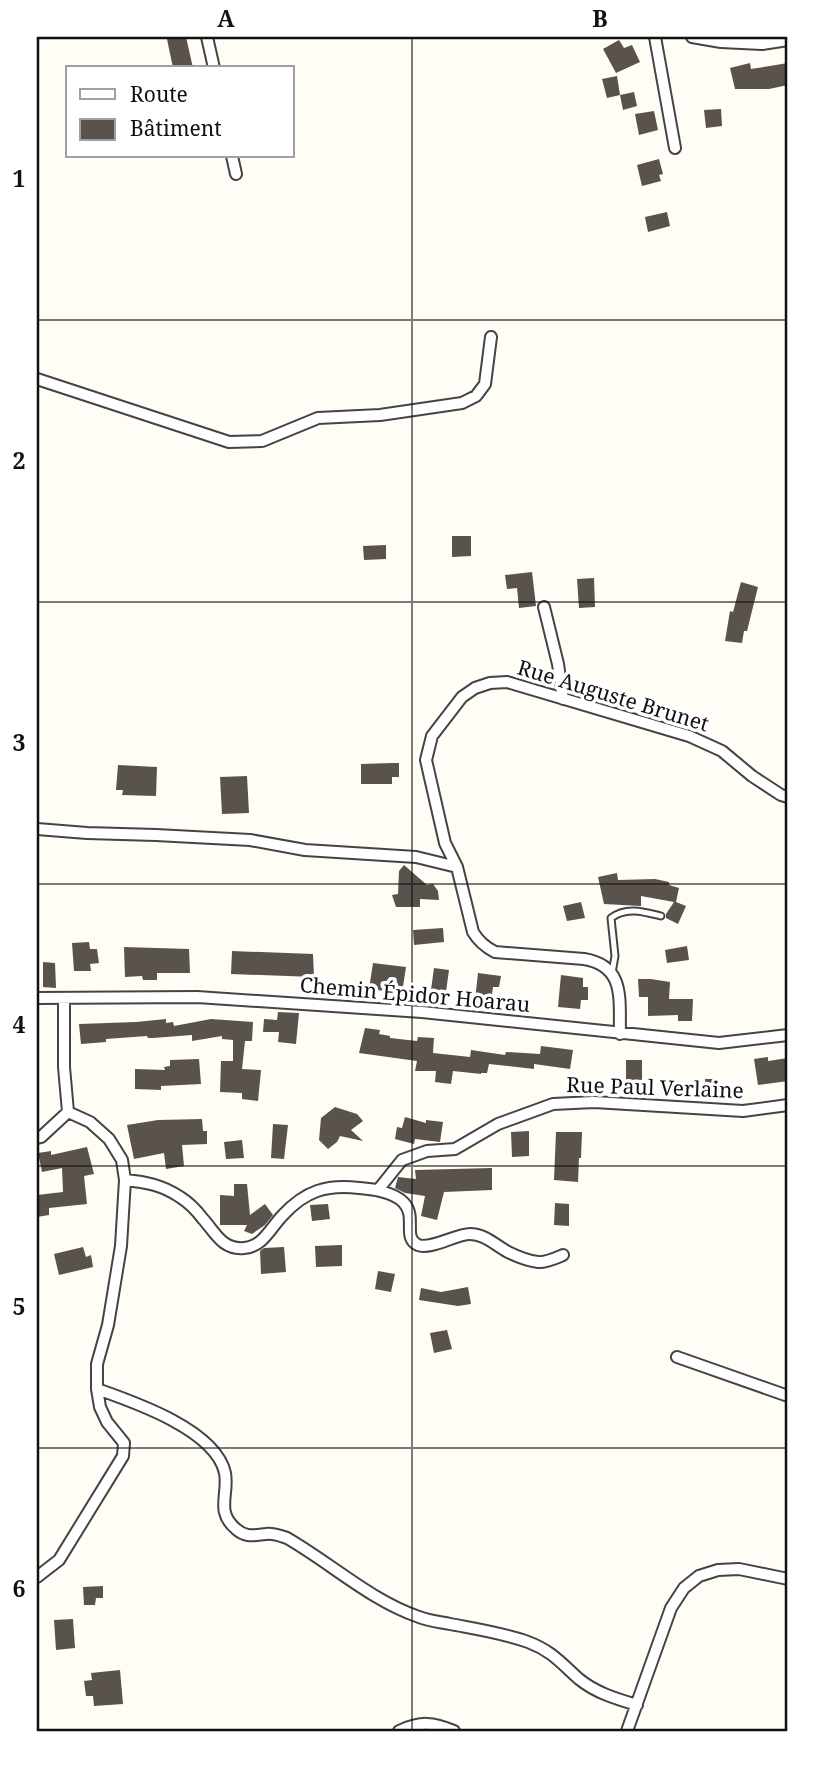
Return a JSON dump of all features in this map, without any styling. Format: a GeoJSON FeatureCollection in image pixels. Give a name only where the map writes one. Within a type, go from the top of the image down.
{"type":"FeatureCollection","features":[{"type":"Feature","properties":{"kind":"street"},"geometry":{"type":"LineString","coordinates":[[207,37],[214,66]]}},
{"type":"Feature","properties":{"kind":"street"},"geometry":{"type":"LineString","coordinates":[[655,37],[675,148]]}},
{"type":"Feature","properties":{"kind":"street"},"geometry":{"type":"LineString","coordinates":[[692,37],[762,44],[788,40]]}},
{"type":"Feature","properties":{"kind":"street"},"geometry":{"type":"LineString","coordinates":[[232,158],[236,174]]}},
{"type":"Feature","properties":{"kind":"street"},"geometry":{"type":"LineString","coordinates":[[37,379],[229,442],[262,441],[318,418],[380,415],[462,403],[476,396],[485,384],[491,337]]}},
{"type":"Feature","properties":{"kind":"street"},"geometry":{"type":"LineString","coordinates":[[544,607],[558,664],[563,699]]}},
{"type":"Feature","properties":{"kind":"street","name":"Rue Auguste Brunet"},"geometry":{"type":"LineString","coordinates":[[612,974],[595,961],[495,952],[479,941],[473,932],[457,867],[445,843],[426,760],[432,737],[462,697],[475,688],[490,683],[507,682],[689,736],[722,751],[752,776],[788,797]]}},
{"type":"Feature","properties":{"kind":"street"},"geometry":{"type":"LineString","coordinates":[[37,829],[250,840],[305,849],[416,857],[457,867]]}},
{"type":"Feature","properties":{"kind":"street"},"geometry":{"type":"LineString","coordinates":[[612,974],[618,983],[620,1034]]}},
{"type":"Feature","properties":{"kind":"street","name":"Chemin Épidor Hoarau"},"geometry":{"type":"LineString","coordinates":[[37,999],[197,997],[422,1012],[719,1043],[788,1035]]}},
{"type":"Feature","properties":{"kind":"street"},"geometry":{"type":"LineString","coordinates":[[64,998],[64,1067],[68,1112]]}},
{"type":"Feature","properties":{"kind":"street","name":"Rue Paul Verlaine"},"geometry":{"type":"LineString","coordinates":[[378,1190],[402,1160],[427,1151],[455,1149],[498,1124],[553,1104],[594,1102],[743,1111],[788,1105]]}},
{"type":"Feature","properties":{"kind":"street"},"geometry":{"type":"LineString","coordinates":[[37,1138],[68,1112]]}},
{"type":"Feature","properties":{"kind":"street"},"geometry":{"type":"LineString","coordinates":[[37,1577],[59,1560],[123,1456],[124,1443],[107,1422],[100,1407],[97,1389],[97,1364],[108,1325],[121,1246],[125,1180],[122,1160],[109,1139],[90,1122],[68,1112]]}},
{"type":"Feature","properties":{"kind":"street"},"geometry":{"type":"LineString","coordinates":[[125,1180],[154,1183],[181,1198],[204,1219],[216,1237],[233,1247],[253,1246],[262,1241],[295,1202],[312,1192],[331,1187],[351,1187],[378,1190],[401,1199],[411,1219],[411,1240],[418,1245],[470,1234],[486,1237],[508,1252],[540,1262],[563,1255]]}},
{"type":"Feature","properties":{"kind":"street"},"geometry":{"type":"LineString","coordinates":[[677,1357],[788,1396]]}},
{"type":"Feature","properties":{"kind":"street"},"geometry":{"type":"LineString","coordinates":[[97,1389],[145,1406],[204,1441],[224,1469],[226,1485],[223,1506],[226,1517],[234,1528],[244,1534],[253,1536],[269,1533],[287,1538],[387,1604],[421,1618],[493,1632],[527,1642],[562,1662],[579,1680],[593,1689],[637,1705]]}},
{"type":"Feature","properties":{"kind":"street"},"geometry":{"type":"LineString","coordinates":[[627,1731],[671,1608],[684,1588],[698,1576],[718,1570],[739,1569],[788,1579]]}},
{"type":"Feature","properties":{"kind":"street"},"geometry":{"type":"LineString","coordinates":[[399,1731],[418,1724],[438,1724],[454,1731]]}},
{"type":"Feature","properties":{"kind":"lane"},"geometry":{"type":"LineString","coordinates":[[612,974],[615,956],[611,918],[618,912],[625,911],[644,911],[661,916]]}},
{"type":"Feature","properties":{"kind":"building"},"geometry":{"type":"Polygon","coordinates":[[[186,37],[193,66],[173,66],[167,39],[186,37]]]}},
{"type":"Feature","properties":{"kind":"building"},"geometry":{"type":"Polygon","coordinates":[[[619,40],[624,48],[632,45],[640,62],[616,73],[603,49],[619,40]]]}},
{"type":"Feature","properties":{"kind":"building"},"geometry":{"type":"Polygon","coordinates":[[[750,63],[751,69],[788,63],[788,85],[769,89],[735,89],[730,68],[750,63]]]}},
{"type":"Feature","properties":{"kind":"building"},"geometry":{"type":"Polygon","coordinates":[[[617,76],[620,95],[607,98],[602,79],[617,76]]]}},
{"type":"Feature","properties":{"kind":"building"},"geometry":{"type":"Polygon","coordinates":[[[634,92],[637,106],[623,110],[620,95],[634,92]]]}},
{"type":"Feature","properties":{"kind":"building"},"geometry":{"type":"Polygon","coordinates":[[[721,109],[722,126],[706,128],[704,110],[721,109]]]}},
{"type":"Feature","properties":{"kind":"building"},"geometry":{"type":"Polygon","coordinates":[[[654,111],[658,130],[639,135],[635,114],[654,111]]]}},
{"type":"Feature","properties":{"kind":"building"},"geometry":{"type":"Polygon","coordinates":[[[659,159],[663,174],[659,175],[661,181],[642,186],[637,165],[659,159]]]}},
{"type":"Feature","properties":{"kind":"building"},"geometry":{"type":"Polygon","coordinates":[[[667,212],[670,226],[648,232],[645,217],[667,212]]]}},
{"type":"Feature","properties":{"kind":"building"},"geometry":{"type":"Polygon","coordinates":[[[452,536],[471,536],[471,556],[452,557],[452,536]]]}},
{"type":"Feature","properties":{"kind":"building"},"geometry":{"type":"Polygon","coordinates":[[[386,545],[386,559],[364,560],[363,546],[386,545]]]}},
{"type":"Feature","properties":{"kind":"building"},"geometry":{"type":"Polygon","coordinates":[[[532,572],[536,606],[519,608],[517,588],[507,589],[505,575],[532,572]]]}},
{"type":"Feature","properties":{"kind":"building"},"geometry":{"type":"Polygon","coordinates":[[[594,578],[595,607],[579,608],[577,579],[594,578]]]}},
{"type":"Feature","properties":{"kind":"building"},"geometry":{"type":"Polygon","coordinates":[[[741,582],[758,587],[747,631],[744,631],[742,643],[725,641],[730,611],[733,612],[741,582]]]}},
{"type":"Feature","properties":{"kind":"building"},"geometry":{"type":"Polygon","coordinates":[[[399,763],[399,777],[392,777],[392,784],[361,784],[361,764],[399,763]]]}},
{"type":"Feature","properties":{"kind":"building"},"geometry":{"type":"Polygon","coordinates":[[[118,765],[157,767],[156,796],[122,795],[123,790],[116,790],[118,765]]]}},
{"type":"Feature","properties":{"kind":"building"},"geometry":{"type":"Polygon","coordinates":[[[247,776],[249,813],[222,814],[220,777],[247,776]]]}},
{"type":"Feature","properties":{"kind":"building"},"geometry":{"type":"Polygon","coordinates":[[[404,865],[427,885],[433,884],[438,891],[439,900],[420,899],[420,907],[396,907],[392,895],[398,894],[399,871],[404,865]]]}},
{"type":"Feature","properties":{"kind":"building"},"geometry":{"type":"Polygon","coordinates":[[[617,873],[618,880],[655,879],[669,882],[669,885],[679,888],[676,902],[686,906],[678,924],[666,918],[674,902],[641,896],[641,906],[604,904],[598,877],[617,873]]]}},
{"type":"Feature","properties":{"kind":"building"},"geometry":{"type":"Polygon","coordinates":[[[581,902],[585,918],[567,921],[563,906],[581,902]]]}},
{"type":"Feature","properties":{"kind":"building"},"geometry":{"type":"Polygon","coordinates":[[[443,928],[444,942],[414,945],[413,930],[443,928]]]}},
{"type":"Feature","properties":{"kind":"building"},"geometry":{"type":"Polygon","coordinates":[[[89,942],[90,949],[97,949],[99,963],[90,964],[91,971],[74,971],[72,943],[89,942]]]}},
{"type":"Feature","properties":{"kind":"building"},"geometry":{"type":"Polygon","coordinates":[[[687,946],[689,960],[667,963],[665,950],[687,946]]]}},
{"type":"Feature","properties":{"kind":"building"},"geometry":{"type":"Polygon","coordinates":[[[124,947],[189,949],[190,973],[157,973],[157,980],[143,980],[142,976],[125,977],[124,947]]]}},
{"type":"Feature","properties":{"kind":"building"},"geometry":{"type":"Polygon","coordinates":[[[232,951],[313,954],[314,977],[231,974],[232,951]]]}},
{"type":"Feature","properties":{"kind":"building"},"geometry":{"type":"Polygon","coordinates":[[[43,962],[55,963],[56,988],[43,987],[43,962]]]}},
{"type":"Feature","properties":{"kind":"building"},"geometry":{"type":"Polygon","coordinates":[[[373,963],[406,967],[402,993],[369,989],[373,963]]]}},
{"type":"Feature","properties":{"kind":"building"},"geometry":{"type":"Polygon","coordinates":[[[434,968],[449,970],[445,999],[430,997],[434,968]]]}},
{"type":"Feature","properties":{"kind":"building"},"geometry":{"type":"Polygon","coordinates":[[[478,973],[501,976],[499,987],[493,987],[491,1002],[475,1000],[478,973]]]}},
{"type":"Feature","properties":{"kind":"building"},"geometry":{"type":"Polygon","coordinates":[[[561,975],[583,978],[583,987],[588,987],[588,1000],[581,1000],[580,1009],[558,1007],[561,975]]]}},
{"type":"Feature","properties":{"kind":"building"},"geometry":{"type":"Polygon","coordinates":[[[638,979],[670,982],[669,999],[693,999],[692,1021],[678,1021],[678,1015],[648,1016],[648,997],[639,997],[638,979]]]}},
{"type":"Feature","properties":{"kind":"building"},"geometry":{"type":"Polygon","coordinates":[[[278,1012],[299,1013],[296,1044],[278,1042],[279,1032],[263,1032],[264,1019],[277,1020],[278,1012]]]}},
{"type":"Feature","properties":{"kind":"building"},"geometry":{"type":"Polygon","coordinates":[[[166,1019],[166,1023],[173,1022],[174,1026],[211,1019],[253,1022],[252,1041],[245,1041],[242,1069],[261,1070],[258,1101],[242,1099],[242,1093],[220,1092],[221,1061],[233,1061],[233,1040],[222,1039],[222,1036],[192,1041],[192,1035],[153,1038],[147,1036],[81,1044],[79,1024],[166,1019]]]}},
{"type":"Feature","properties":{"kind":"building"},"geometry":{"type":"Polygon","coordinates":[[[365,1028],[380,1030],[379,1034],[390,1038],[417,1041],[418,1037],[434,1038],[433,1053],[470,1057],[471,1050],[505,1055],[506,1052],[540,1054],[541,1046],[573,1050],[570,1069],[534,1064],[534,1069],[489,1064],[487,1073],[453,1071],[451,1084],[435,1082],[436,1071],[415,1071],[417,1061],[359,1053],[365,1028]]]}},
{"type":"Feature","properties":{"kind":"building"},"geometry":{"type":"Polygon","coordinates":[[[768,1057],[768,1061],[788,1058],[788,1081],[758,1085],[754,1059],[768,1057]]]}},
{"type":"Feature","properties":{"kind":"building"},"geometry":{"type":"Polygon","coordinates":[[[199,1059],[201,1084],[161,1086],[161,1090],[135,1089],[135,1069],[165,1070],[164,1067],[170,1066],[170,1060],[199,1059]]]}},
{"type":"Feature","properties":{"kind":"building"},"geometry":{"type":"Polygon","coordinates":[[[626,1060],[642,1060],[642,1081],[626,1081],[626,1060]]]}},
{"type":"Feature","properties":{"kind":"building"},"geometry":{"type":"Polygon","coordinates":[[[705,1079],[719,1079],[719,1100],[705,1100],[705,1079]]]}},
{"type":"Feature","properties":{"kind":"building"},"geometry":{"type":"Polygon","coordinates":[[[335,1107],[357,1114],[363,1121],[351,1130],[363,1141],[340,1136],[328,1149],[319,1140],[321,1118],[335,1107]]]}},
{"type":"Feature","properties":{"kind":"building"},"geometry":{"type":"Polygon","coordinates":[[[405,1117],[426,1123],[426,1120],[443,1122],[440,1142],[415,1139],[414,1144],[395,1139],[397,1127],[402,1128],[405,1117]]]}},
{"type":"Feature","properties":{"kind":"building"},"geometry":{"type":"Polygon","coordinates":[[[202,1119],[203,1131],[207,1131],[207,1144],[182,1145],[184,1166],[166,1169],[164,1153],[134,1159],[127,1125],[158,1120],[202,1119]]]}},
{"type":"Feature","properties":{"kind":"building"},"geometry":{"type":"Polygon","coordinates":[[[273,1124],[288,1125],[284,1159],[271,1158],[273,1124]]]}},
{"type":"Feature","properties":{"kind":"building"},"geometry":{"type":"Polygon","coordinates":[[[529,1131],[529,1156],[512,1157],[511,1132],[529,1131]]]}},
{"type":"Feature","properties":{"kind":"building"},"geometry":{"type":"Polygon","coordinates":[[[556,1132],[582,1132],[578,1182],[554,1180],[556,1132]]]}},
{"type":"Feature","properties":{"kind":"building"},"geometry":{"type":"Polygon","coordinates":[[[242,1140],[244,1158],[226,1159],[224,1142],[242,1140]]]}},
{"type":"Feature","properties":{"kind":"building"},"geometry":{"type":"Polygon","coordinates":[[[87,1147],[94,1174],[84,1176],[87,1204],[49,1208],[49,1215],[37,1217],[37,1195],[63,1192],[62,1168],[42,1172],[38,1153],[51,1151],[51,1155],[87,1147]]]}},
{"type":"Feature","properties":{"kind":"building"},"geometry":{"type":"Polygon","coordinates":[[[492,1168],[492,1190],[444,1192],[437,1220],[421,1216],[425,1196],[405,1193],[395,1188],[398,1177],[416,1179],[415,1170],[492,1168]]]}},
{"type":"Feature","properties":{"kind":"building"},"geometry":{"type":"Polygon","coordinates":[[[234,1184],[247,1184],[250,1215],[265,1204],[273,1215],[252,1234],[244,1231],[247,1225],[220,1225],[220,1195],[234,1196],[234,1184]]]}},
{"type":"Feature","properties":{"kind":"building"},"geometry":{"type":"Polygon","coordinates":[[[555,1203],[569,1204],[569,1226],[554,1225],[555,1203]]]}},
{"type":"Feature","properties":{"kind":"building"},"geometry":{"type":"Polygon","coordinates":[[[328,1204],[330,1219],[312,1221],[310,1205],[328,1204]]]}},
{"type":"Feature","properties":{"kind":"building"},"geometry":{"type":"Polygon","coordinates":[[[342,1245],[342,1266],[316,1267],[315,1246],[342,1245]]]}},
{"type":"Feature","properties":{"kind":"building"},"geometry":{"type":"Polygon","coordinates":[[[83,1247],[86,1257],[91,1255],[93,1267],[59,1275],[54,1254],[83,1247]]]}},
{"type":"Feature","properties":{"kind":"building"},"geometry":{"type":"Polygon","coordinates":[[[284,1247],[286,1272],[261,1274],[260,1251],[264,1248],[284,1247]]]}},
{"type":"Feature","properties":{"kind":"building"},"geometry":{"type":"Polygon","coordinates":[[[378,1271],[395,1274],[391,1292],[375,1289],[378,1271]]]}},
{"type":"Feature","properties":{"kind":"building"},"geometry":{"type":"Polygon","coordinates":[[[468,1287],[471,1304],[458,1306],[419,1300],[421,1288],[441,1292],[468,1287]]]}},
{"type":"Feature","properties":{"kind":"building"},"geometry":{"type":"Polygon","coordinates":[[[447,1330],[452,1349],[434,1353],[430,1333],[447,1330]]]}},
{"type":"Feature","properties":{"kind":"building"},"geometry":{"type":"Polygon","coordinates":[[[103,1586],[103,1598],[96,1598],[95,1605],[84,1605],[83,1587],[103,1586]]]}},
{"type":"Feature","properties":{"kind":"building"},"geometry":{"type":"Polygon","coordinates":[[[73,1619],[75,1648],[56,1650],[54,1620],[73,1619]]]}},
{"type":"Feature","properties":{"kind":"building"},"geometry":{"type":"Polygon","coordinates":[[[120,1670],[123,1704],[94,1706],[93,1696],[86,1696],[84,1681],[92,1680],[91,1673],[120,1670]]]}}]}
